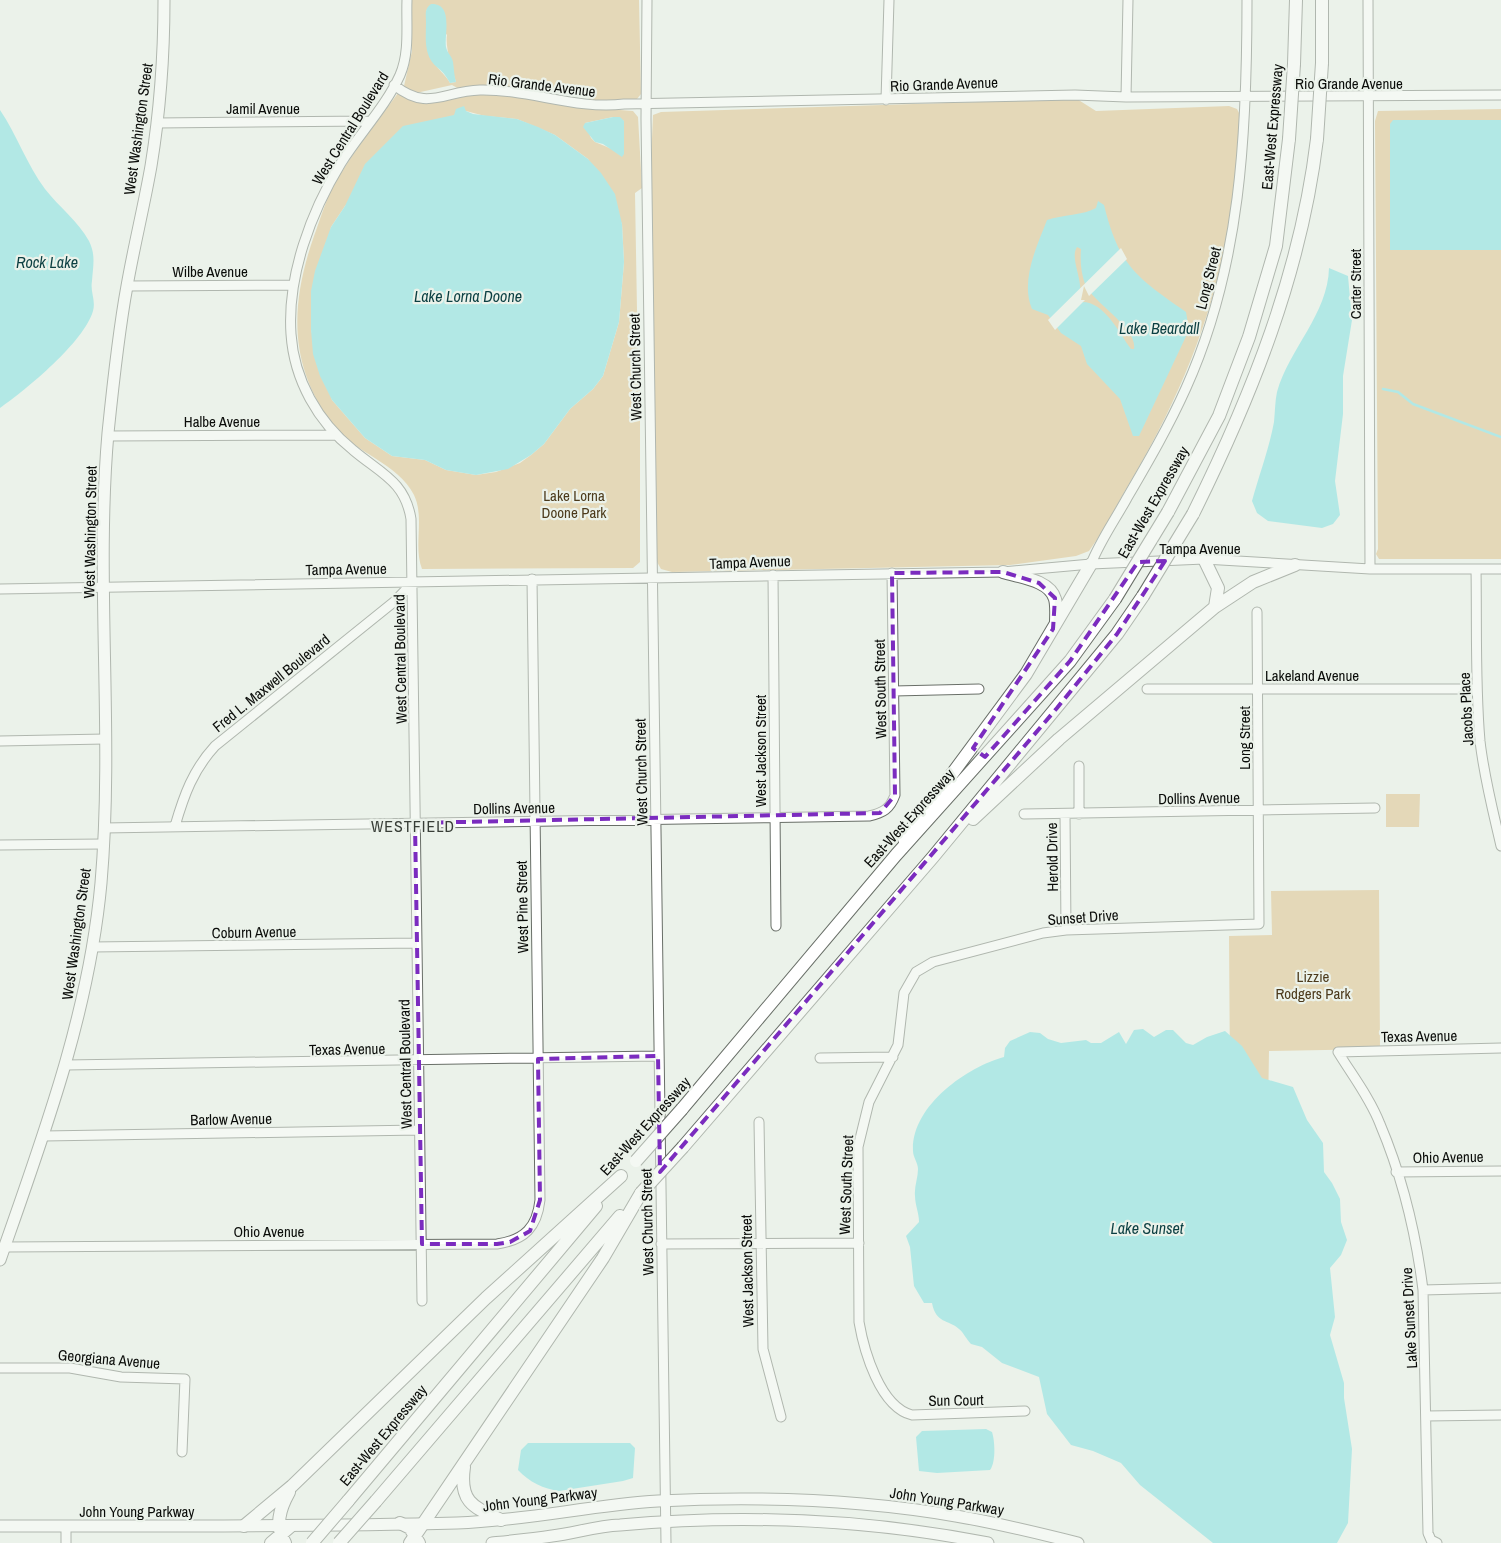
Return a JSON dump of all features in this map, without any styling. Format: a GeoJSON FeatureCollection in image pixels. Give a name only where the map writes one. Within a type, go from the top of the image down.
{"type":"FeatureCollection","features":[{"type":"Feature","properties":{"kind":"highway","name":"East-West Expressway"},"geometry":{"type":"LineString","coordinates":[[312,1543],[621,1176],[682,1109],[896,855],[1070,661],[1115,599],[1168,512],[1219,416],[1249,337],[1276,246],[1289,139],[1296,0]]}},
{"type":"Feature","properties":{"kind":"highway"},"geometry":{"type":"LineString","coordinates":[[339,1543],[640,1193],[683,1147],[933,857],[1117,634],[1143,596],[1193,514],[1231,437],[1265,354],[1292,263],[1312,181],[1322,63],[1322,0]]}},
{"type":"Feature","properties":{"kind":"highway"},"geometry":{"type":"LineString","coordinates":[[1204,559],[1218,588],[1215,608]]}},
{"type":"Feature","properties":{"kind":"highway"},"geometry":{"type":"LineString","coordinates":[[896,855],[907,832],[994,719],[1026,674],[1091,564]]}},
{"type":"Feature","properties":{"kind":"highway"},"geometry":{"type":"LineString","coordinates":[[933,857],[1059,739],[1215,608],[1253,582],[1295,565]]}},
{"type":"Feature","properties":{"kind":"highway"},"geometry":{"type":"LineString","coordinates":[[1003,572],[1040,583],[1047,588],[1055,598],[1056,623]]}},
{"type":"Feature","properties":{"kind":"highway"},"geometry":{"type":"LineString","coordinates":[[244,1526],[292,1486],[486,1298],[621,1176]]}},
{"type":"Feature","properties":{"kind":"highway"},"geometry":{"type":"LineString","coordinates":[[415,1541],[425,1523],[602,1258],[640,1193]]}},
{"type":"Feature","properties":{"kind":"highway"},"geometry":{"type":"LineString","coordinates":[[464,1465],[462,1481],[464,1493],[470,1503],[477,1509],[501,1520]]}},
{"type":"Feature","properties":{"kind":"highway"},"geometry":{"type":"LineString","coordinates":[[281,1535],[281,1505],[292,1486]]}},
{"type":"Feature","properties":{"kind":"highway"},"geometry":{"type":"LineString","coordinates":[[400,1523],[410,1528],[415,1541]]}},
{"type":"Feature","properties":{"kind":"main road","name":"West Washington Street"},"geometry":{"type":"LineString","coordinates":[[0,1260],[44,1136],[66,1066],[76,1028],[92,948],[104,828],[103,586],[108,436],[114,372],[127,286],[162,86],[164,0]]}},
{"type":"Feature","properties":{"kind":"main road","name":"John Young Parkway"},"geometry":{"type":"LineString","coordinates":[[0,1526],[244,1526],[281,1535],[400,1523],[501,1520],[666,1501],[758,1498],[879,1505],[958,1516],[1078,1543]]}},
{"type":"Feature","properties":{"kind":"main road"},"geometry":{"type":"LineString","coordinates":[[492,1543],[553,1536],[617,1525],[726,1519],[806,1519],[920,1530],[988,1543]]}},
{"type":"Feature","properties":{"kind":"street","name":"West Central Boulevard"},"geometry":{"type":"LineString","coordinates":[[407,0],[404,61],[394,85],[341,164],[320,203],[293,285],[291,335],[295,361],[304,389],[318,412],[335,435],[384,472],[405,496],[411,520],[422,1302]]}},
{"type":"Feature","properties":{"kind":"street","name":"West Church Street"},"geometry":{"type":"LineString","coordinates":[[647,0],[646,104],[666,1543]]}},
{"type":"Feature","properties":{"kind":"street"},"geometry":{"type":"LineString","coordinates":[[886,100],[889,0]]}},
{"type":"Feature","properties":{"kind":"street"},"geometry":{"type":"LineString","coordinates":[[1126,98],[1128,0]]}},
{"type":"Feature","properties":{"kind":"street","name":"Long Street"},"geometry":{"type":"LineString","coordinates":[[1091,564],[1154,453],[1200,353],[1216,305],[1231,242],[1244,141],[1248,0]]}},
{"type":"Feature","properties":{"kind":"street","name":"Carter Street"},"geometry":{"type":"LineString","coordinates":[[1368,0],[1370,569]]}},
{"type":"Feature","properties":{"kind":"street","name":"Rio Grande Avenue"},"geometry":{"type":"LineString","coordinates":[[394,85],[414,99],[427,100],[457,93],[504,91],[598,106],[1074,95],[1126,98],[1501,95]]}},
{"type":"Feature","properties":{"kind":"street","name":"Jamil Avenue"},"geometry":{"type":"LineString","coordinates":[[157,123],[370,121]]}},
{"type":"Feature","properties":{"kind":"street","name":"Wilbe Avenue"},"geometry":{"type":"LineString","coordinates":[[127,286],[293,285]]}},
{"type":"Feature","properties":{"kind":"street","name":"Halbe Avenue"},"geometry":{"type":"LineString","coordinates":[[108,436],[335,435]]}},
{"type":"Feature","properties":{"kind":"street","name":"Tampa Avenue"},"geometry":{"type":"LineString","coordinates":[[0,589],[1003,572],[1091,564],[1204,559],[1370,569],[1501,569]]}},
{"type":"Feature","properties":{"kind":"street","name":"Jacobs Place"},"geometry":{"type":"LineString","coordinates":[[1476,569],[1477,689],[1480,742],[1487,788],[1501,846]]}},
{"type":"Feature","properties":{"kind":"street","name":"West South Street"},"geometry":{"type":"LineString","coordinates":[[892,573],[895,784],[892,804]]}},
{"type":"Feature","properties":{"kind":"street","name":"West Jackson Street"},"geometry":{"type":"LineString","coordinates":[[773,575],[776,926]]}},
{"type":"Feature","properties":{"kind":"street","name":"West Pine Street"},"geometry":{"type":"LineString","coordinates":[[530,1232],[536,1222],[540,1200],[532,579]]}},
{"type":"Feature","properties":{"kind":"street","name":"Fred L. Maxwell Boulevard"},"geometry":{"type":"LineString","coordinates":[[175,826],[192,776],[202,760],[215,746],[395,601],[413,582]]}},
{"type":"Feature","properties":{"kind":"street","name":"Long Street"},"geometry":{"type":"LineString","coordinates":[[1256,612],[1259,924]]}},
{"type":"Feature","properties":{"kind":"street"},"geometry":{"type":"LineString","coordinates":[[894,691],[979,689]]}},
{"type":"Feature","properties":{"kind":"street","name":"Lakeland Avenue"},"geometry":{"type":"LineString","coordinates":[[1147,689],[1477,689]]}},
{"type":"Feature","properties":{"kind":"street"},"geometry":{"type":"LineString","coordinates":[[0,741],[105,739]]}},
{"type":"Feature","properties":{"kind":"street","name":"Herold Drive"},"geometry":{"type":"LineString","coordinates":[[1079,766],[1079,814]]}},
{"type":"Feature","properties":{"kind":"street","name":"Dollins Avenue"},"geometry":{"type":"LineString","coordinates":[[104,828],[869,816],[886,810],[892,804]]}},
{"type":"Feature","properties":{"kind":"street","name":"Dollins Avenue"},"geometry":{"type":"LineString","coordinates":[[1024,814],[1376,808]]}},
{"type":"Feature","properties":{"kind":"street","name":"Herold Drive"},"geometry":{"type":"LineString","coordinates":[[1065,814],[1066,930]]}},
{"type":"Feature","properties":{"kind":"street"},"geometry":{"type":"LineString","coordinates":[[0,845],[103,844]]}},
{"type":"Feature","properties":{"kind":"street","name":"Sunset Drive"},"geometry":{"type":"LineString","coordinates":[[916,972],[933,962],[1043,933],[1066,930],[1259,924]]}},
{"type":"Feature","properties":{"kind":"street","name":"Coburn Avenue"},"geometry":{"type":"LineString","coordinates":[[92,948],[417,943]]}},
{"type":"Feature","properties":{"kind":"street","name":"West South Street"},"geometry":{"type":"LineString","coordinates":[[892,1402],[874,1374],[863,1349],[859,1322],[858,1147],[862,1124],[869,1102],[898,1045],[904,993],[916,972]]}},
{"type":"Feature","properties":{"kind":"street","name":"Texas Avenue"},"geometry":{"type":"LineString","coordinates":[[1338,1052],[1501,1048]]}},
{"type":"Feature","properties":{"kind":"street","name":"Lake Sunset Drive"},"geometry":{"type":"LineString","coordinates":[[1338,1052],[1380,1123],[1414,1233],[1423,1290],[1428,1533],[1434,1542]]}},
{"type":"Feature","properties":{"kind":"street","name":"Texas Avenue"},"geometry":{"type":"LineString","coordinates":[[66,1066],[418,1062],[658,1056]]}},
{"type":"Feature","properties":{"kind":"street"},"geometry":{"type":"LineString","coordinates":[[820,1058],[893,1057]]}},
{"type":"Feature","properties":{"kind":"street","name":"West Jackson Street"},"geometry":{"type":"LineString","coordinates":[[759,1122],[763,1348],[781,1417]]}},
{"type":"Feature","properties":{"kind":"street","name":"Barlow Avenue"},"geometry":{"type":"LineString","coordinates":[[44,1136],[419,1130]]}},
{"type":"Feature","properties":{"kind":"street","name":"Ohio Avenue"},"geometry":{"type":"LineString","coordinates":[[1396,1172],[1501,1170]]}},
{"type":"Feature","properties":{"kind":"street","name":"Ohio Avenue"},"geometry":{"type":"LineString","coordinates":[[5,1247],[497,1244],[510,1242],[530,1232]]}},
{"type":"Feature","properties":{"kind":"street"},"geometry":{"type":"LineString","coordinates":[[661,1244],[858,1243]]}},
{"type":"Feature","properties":{"kind":"street"},"geometry":{"type":"LineString","coordinates":[[1423,1290],[1501,1288]]}},
{"type":"Feature","properties":{"kind":"street","name":"Georgiana Avenue"},"geometry":{"type":"LineString","coordinates":[[0,1368],[70,1368],[121,1377],[184,1380],[182,1452]]}},
{"type":"Feature","properties":{"kind":"street","name":"Sun Court"},"geometry":{"type":"LineString","coordinates":[[892,1402],[902,1412],[912,1415],[1025,1411]]}},
{"type":"Feature","properties":{"kind":"street"},"geometry":{"type":"LineString","coordinates":[[1426,1416],[1501,1415]]}},
{"type":"Feature","properties":{"kind":"street"},"geometry":{"type":"LineString","coordinates":[[66,1526],[66,1543]]}},
{"type":"Feature","properties":{"kind":"highlighted area"},"geometry":{"type":"Polygon","coordinates":[[[1165,561],[1117,634],[1057,708],[660,1172],[658,1056],[538,1059],[540,1200],[530,1231],[510,1242],[497,1244],[422,1244],[415,823],[880,813],[895,795],[892,573],[1003,572],[1039,583],[1055,598],[1053,629],[973,748],[985,757],[1070,661],[1138,562],[1165,561]]]}},
{"type":"Feature","properties":{"kind":"green space"},"geometry":{"type":"Polygon","coordinates":[[[412,0],[639,0],[641,94],[637,99],[592,102],[586,95],[528,85],[534,92],[461,90],[452,85],[416,93],[407,91],[404,86],[412,51],[412,0]],[[426,10],[428,31],[435,63],[450,83],[456,82],[448,52],[447,35],[426,10]]]}},
{"type":"Feature","properties":{"kind":"green space","name":"Lake Lorna Doone Park"},"geometry":{"type":"Polygon","coordinates":[[[398,93],[407,99],[417,102],[436,102],[476,94],[511,96],[575,107],[633,111],[638,117],[642,188],[635,193],[638,369],[640,374],[640,562],[633,568],[422,569],[418,551],[419,513],[414,495],[398,475],[343,436],[319,403],[308,381],[301,358],[298,311],[306,262],[314,236],[333,187],[340,175],[398,93]],[[466,111],[457,113],[345,206],[331,227],[311,330],[332,400],[365,438],[392,456],[425,460],[446,470],[476,475],[496,472],[520,463],[531,455],[544,444],[570,409],[593,389],[603,376],[619,322],[624,262],[622,224],[588,159],[555,135],[517,119],[485,116],[466,111]],[[613,117],[585,123],[591,138],[595,142],[624,154],[624,121],[613,117]]]}},
{"type":"Feature","properties":{"kind":"green space"},"geometry":{"type":"Polygon","coordinates":[[[1077,99],[1096,111],[1229,106],[1237,109],[1239,113],[1237,164],[1231,214],[1222,262],[1209,309],[1193,355],[1173,401],[1151,445],[1104,529],[1089,551],[1076,556],[1010,565],[672,572],[661,569],[657,562],[651,162],[653,115],[661,112],[1077,99]]]}},
{"type":"Feature","properties":{"kind":"green space"},"geometry":{"type":"Polygon","coordinates":[[[1501,109],[1501,559],[1379,559],[1376,554],[1378,549],[1375,121],[1378,111],[1501,109]]]}},
{"type":"Feature","properties":{"kind":"green space"},"geometry":{"type":"Polygon","coordinates":[[[1386,794],[1420,794],[1419,827],[1386,827],[1386,794]]]}},
{"type":"Feature","properties":{"kind":"green space","name":"Lizzie Rodgers Park"},"geometry":{"type":"Polygon","coordinates":[[[1379,890],[1380,1049],[1269,1051],[1268,1110],[1230,1076],[1229,936],[1272,935],[1271,891],[1379,890]]]}},
{"type":"Feature","properties":{"kind":"water"},"geometry":{"type":"Polygon","coordinates":[[[431,4],[438,5],[445,14],[446,47],[452,60],[456,82],[450,83],[433,63],[428,53],[426,12],[431,4]]]}},
{"type":"Feature","properties":{"kind":"water","name":"Lake Lorna Doone"},"geometry":{"type":"Polygon","coordinates":[[[464,106],[466,111],[473,114],[517,119],[538,127],[555,135],[588,159],[601,173],[615,194],[622,224],[624,262],[619,322],[603,376],[593,389],[570,409],[544,444],[531,455],[508,469],[476,475],[446,470],[425,460],[392,456],[365,438],[332,400],[320,376],[313,354],[311,330],[311,291],[315,271],[331,227],[345,206],[365,164],[403,126],[454,115],[456,109],[464,106]]]}},
{"type":"Feature","properties":{"kind":"water","name":"Rock Lake"},"geometry":{"type":"Polygon","coordinates":[[[0,110],[45,189],[89,241],[93,256],[92,285],[94,303],[88,323],[67,350],[39,377],[0,408],[0,110]]]}},
{"type":"Feature","properties":{"kind":"water"},"geometry":{"type":"Polygon","coordinates":[[[620,117],[624,121],[624,154],[622,157],[603,144],[595,142],[583,127],[585,123],[620,117]]]}},
{"type":"Feature","properties":{"kind":"water"},"geometry":{"type":"Polygon","coordinates":[[[1393,120],[1501,120],[1501,250],[1390,250],[1390,124],[1393,120]]]}},
{"type":"Feature","properties":{"kind":"water","name":"Lake Beardall"},"geometry":{"type":"Polygon","coordinates":[[[1098,201],[1104,205],[1116,243],[1132,268],[1154,289],[1186,312],[1189,330],[1139,436],[1133,436],[1120,399],[1087,364],[1081,346],[1061,333],[1048,315],[1032,309],[1029,298],[1028,287],[1031,264],[1047,220],[1096,208],[1098,201]],[[1077,247],[1075,252],[1080,285],[1079,299],[1082,302],[1098,307],[1111,319],[1131,349],[1134,349],[1129,333],[1085,284],[1081,267],[1081,249],[1077,247]]]}},
{"type":"Feature","properties":{"kind":"water"},"geometry":{"type":"Polygon","coordinates":[[[1329,268],[1348,276],[1352,320],[1343,376],[1343,414],[1335,481],[1340,515],[1333,524],[1322,528],[1268,521],[1257,513],[1252,501],[1272,432],[1277,392],[1290,361],[1322,301],[1327,285],[1329,268]]]}},
{"type":"Feature","properties":{"kind":"water","name":"Lake Sunset"},"geometry":{"type":"Polygon","coordinates":[[[1143,1029],[1154,1037],[1166,1030],[1173,1030],[1186,1043],[1193,1045],[1207,1037],[1225,1031],[1242,1046],[1262,1078],[1293,1087],[1307,1120],[1323,1143],[1324,1172],[1340,1199],[1341,1222],[1347,1240],[1341,1255],[1330,1268],[1335,1317],[1330,1335],[1344,1383],[1344,1398],[1352,1449],[1348,1523],[1337,1543],[1213,1543],[1140,1485],[1121,1463],[1093,1451],[1071,1445],[1047,1414],[1039,1377],[1002,1363],[982,1347],[971,1344],[959,1329],[936,1315],[932,1303],[924,1303],[914,1286],[910,1247],[906,1236],[919,1222],[915,1193],[918,1169],[913,1151],[915,1134],[921,1119],[931,1104],[958,1079],[989,1062],[1004,1057],[1005,1048],[1010,1041],[1030,1032],[1040,1033],[1048,1039],[1061,1043],[1086,1040],[1091,1043],[1101,1043],[1119,1032],[1126,1044],[1134,1030],[1143,1029]]]}},
{"type":"Feature","properties":{"kind":"water"},"geometry":{"type":"Polygon","coordinates":[[[986,1429],[992,1432],[994,1441],[994,1457],[990,1470],[937,1473],[919,1471],[916,1437],[922,1431],[986,1429]]]}},
{"type":"Feature","properties":{"kind":"water"},"geometry":{"type":"Polygon","coordinates":[[[528,1443],[630,1443],[635,1448],[633,1478],[559,1491],[548,1489],[532,1481],[518,1470],[521,1450],[528,1443]]]}},
{"type":"Feature","properties":{"kind":"pier"},"geometry":{"type":"Polygon","coordinates":[[[1121,248],[1127,259],[1089,296],[1084,286],[1081,300],[1085,300],[1055,330],[1048,320],[1121,248]]]}},
{"type":"Feature","properties":{"kind":"waterway"},"geometry":{"type":"LineString","coordinates":[[1383,389],[1398,392],[1413,404],[1501,437]]}},
{"type":"Feature","properties":{"kind":"district","name":"WESTFIELD"},"geometry":{"type":"Point","coordinates":[413,826]}}]}
